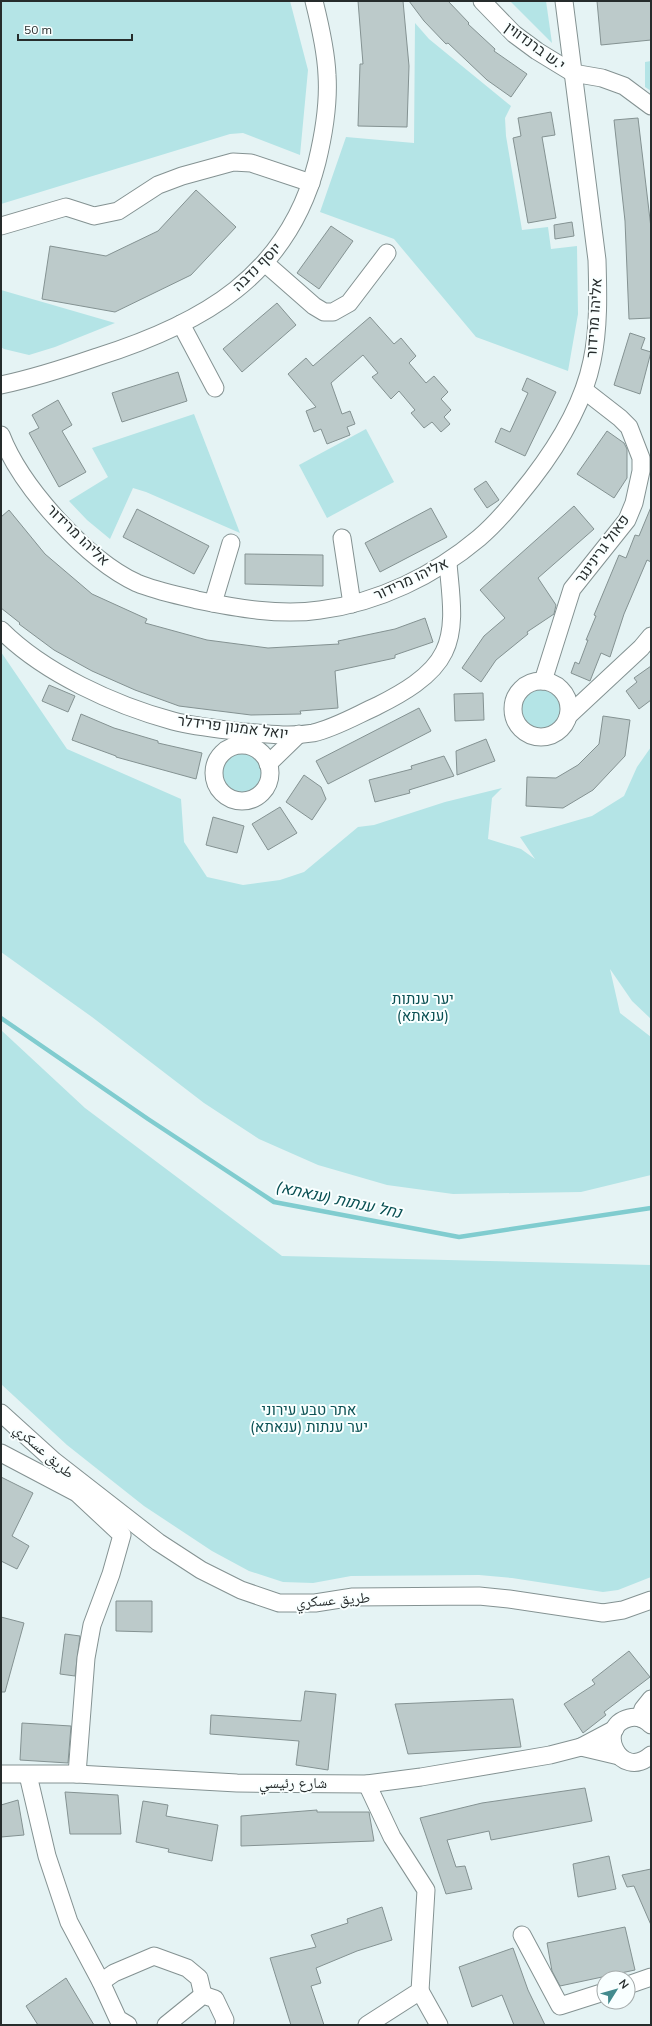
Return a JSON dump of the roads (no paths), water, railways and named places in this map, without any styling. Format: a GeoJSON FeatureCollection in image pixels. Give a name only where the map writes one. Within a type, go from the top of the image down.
{"type":"FeatureCollection","features":[{"type":"Feature","properties":{"kind":"street","name":"יוסף נדבה"},"geometry":{"type":"LineString","coordinates":[[1,385],[36,377],[153,339],[224,299],[265,264],[295,223],[311,183],[325,126],[327,75],[324,50],[314,1]]}},
{"type":"Feature","properties":{"kind":"street","name":"י.ש ברנדווין"},"geometry":{"type":"LineString","coordinates":[[482,1],[514,34],[536,51],[573,73]]}},
{"type":"Feature","properties":{"kind":"street","name":"אליהו מרידור"},"geometry":{"type":"LineString","coordinates":[[1,435],[19,468],[42,500],[89,550],[109,566],[138,583],[176,595],[213,603],[254,609],[294,611],[319,611],[352,604],[413,581],[448,563],[482,537],[516,500],[546,461],[567,429],[584,390],[592,361],[598,301],[597,260],[564,1]]}},
{"type":"Feature","properties":{"kind":"street"},"geometry":{"type":"LineString","coordinates":[[573,73],[602,78],[624,86],[651,106]]}},
{"type":"Feature","properties":{"kind":"street"},"geometry":{"type":"LineString","coordinates":[[1,226],[66,207],[94,216],[118,212],[158,185],[182,176],[233,162],[251,163],[311,183]]}},
{"type":"Feature","properties":{"kind":"street"},"geometry":{"type":"LineString","coordinates":[[265,264],[314,306],[324,312],[333,312],[349,303],[387,253]]}},
{"type":"Feature","properties":{"kind":"street"},"geometry":{"type":"LineString","coordinates":[[181,324],[215,388]]}},
{"type":"Feature","properties":{"kind":"street","name":"פאול גרינינגר"},"geometry":{"type":"LineString","coordinates":[[543,681],[572,590],[626,520],[634,503],[641,471],[641,458],[629,427],[620,418],[584,390]]}},
{"type":"Feature","properties":{"kind":"street"},"geometry":{"type":"LineString","coordinates":[[342,538],[352,604]]}},
{"type":"Feature","properties":{"kind":"street"},"geometry":{"type":"LineString","coordinates":[[213,603],[231,543]]}},
{"type":"Feature","properties":{"kind":"street","name":"יואל אמנון פרידלר"},"geometry":{"type":"LineString","coordinates":[[1,630],[29,654],[66,677],[103,696],[173,721],[205,727],[281,736],[314,733],[338,724],[389,700],[429,673],[438,664],[450,636],[451,604],[448,563]]}},
{"type":"Feature","properties":{"kind":"street"},"geometry":{"type":"LineString","coordinates":[[568,716],[641,648],[651,636]]}},
{"type":"Feature","properties":{"kind":"street"},"geometry":{"type":"LineString","coordinates":[[543,681],[553,683],[561,688],[567,697],[569,706],[568,716],[564,725],[557,732],[541,737],[531,735],[523,730],[516,722],[513,712],[514,702],[518,694],[525,686],[533,682],[543,681]]}},
{"type":"Feature","properties":{"kind":"street"},"geometry":{"type":"LineString","coordinates":[[268,764],[299,734]]}},
{"type":"Feature","properties":{"kind":"street","name":"طريق عسكري"},"geometry":{"type":"LineString","coordinates":[[1,1413],[54,1461],[158,1542],[201,1570],[241,1590],[279,1603],[315,1603],[353,1596],[479,1596],[509,1598],[603,1613],[623,1610],[651,1600]]}},
{"type":"Feature","properties":{"kind":"street"},"geometry":{"type":"LineString","coordinates":[[1,1453],[77,1493],[122,1535],[111,1574],[92,1625],[86,1658],[77,1774]]}},
{"type":"Feature","properties":{"kind":"street"},"geometry":{"type":"LineString","coordinates":[[581,1747],[615,1729],[625,1719],[646,1721],[643,1708],[651,1699]]}},
{"type":"Feature","properties":{"kind":"street"},"geometry":{"type":"LineString","coordinates":[[615,1729],[612,1743],[619,1756]]}},
{"type":"Feature","properties":{"kind":"street"},"geometry":{"type":"LineString","coordinates":[[581,1747],[619,1756],[632,1762],[649,1758]]}},
{"type":"Feature","properties":{"kind":"street","name":"شارع رئيسي"},"geometry":{"type":"LineString","coordinates":[[1,1774],[77,1774],[237,1783],[366,1784],[421,1777],[543,1756],[581,1747]]}},
{"type":"Feature","properties":{"kind":"street"},"geometry":{"type":"LineString","coordinates":[[28,1775],[47,1856],[69,1922],[101,1982],[118,2019],[128,2025]]}},
{"type":"Feature","properties":{"kind":"street"},"geometry":{"type":"LineString","coordinates":[[366,1784],[392,1837],[426,1890],[420,1991],[439,2025]]}},
{"type":"Feature","properties":{"kind":"street"},"geometry":{"type":"LineString","coordinates":[[522,1935],[560,2006],[596,1995]]}},
{"type":"Feature","properties":{"kind":"street"},"geometry":{"type":"LineString","coordinates":[[101,1982],[114,1973],[154,1956],[187,1968],[199,1978],[203,1995]]}},
{"type":"Feature","properties":{"kind":"street"},"geometry":{"type":"LineString","coordinates":[[636,1982],[651,1977]]}},
{"type":"Feature","properties":{"kind":"street"},"geometry":{"type":"LineString","coordinates":[[367,2025],[420,1991]]}},
{"type":"Feature","properties":{"kind":"street"},"geometry":{"type":"LineString","coordinates":[[166,2025],[203,1995]]}},
{"type":"Feature","properties":{"kind":"street"},"geometry":{"type":"LineString","coordinates":[[203,1995],[215,1999],[225,2020],[224,2025]]}},
{"type":"Feature","properties":{"kind":"waterway","name":"נחל ענתות (ענאתא)"},"geometry":{"type":"LineString","coordinates":[[1,1018],[148,1119],[274,1202],[459,1237],[651,1208]]}},
{"type":"Feature","properties":{"kind":"park label","name":"יער ענתות (ענאתא)"},"geometry":{"type":"Point","coordinates":[423,1008]}},
{"type":"Feature","properties":{"kind":"park label","name":"אתר טבע עירוני יער ענתות (ענאתא)"},"geometry":{"type":"Point","coordinates":[309,1418]}}]}
